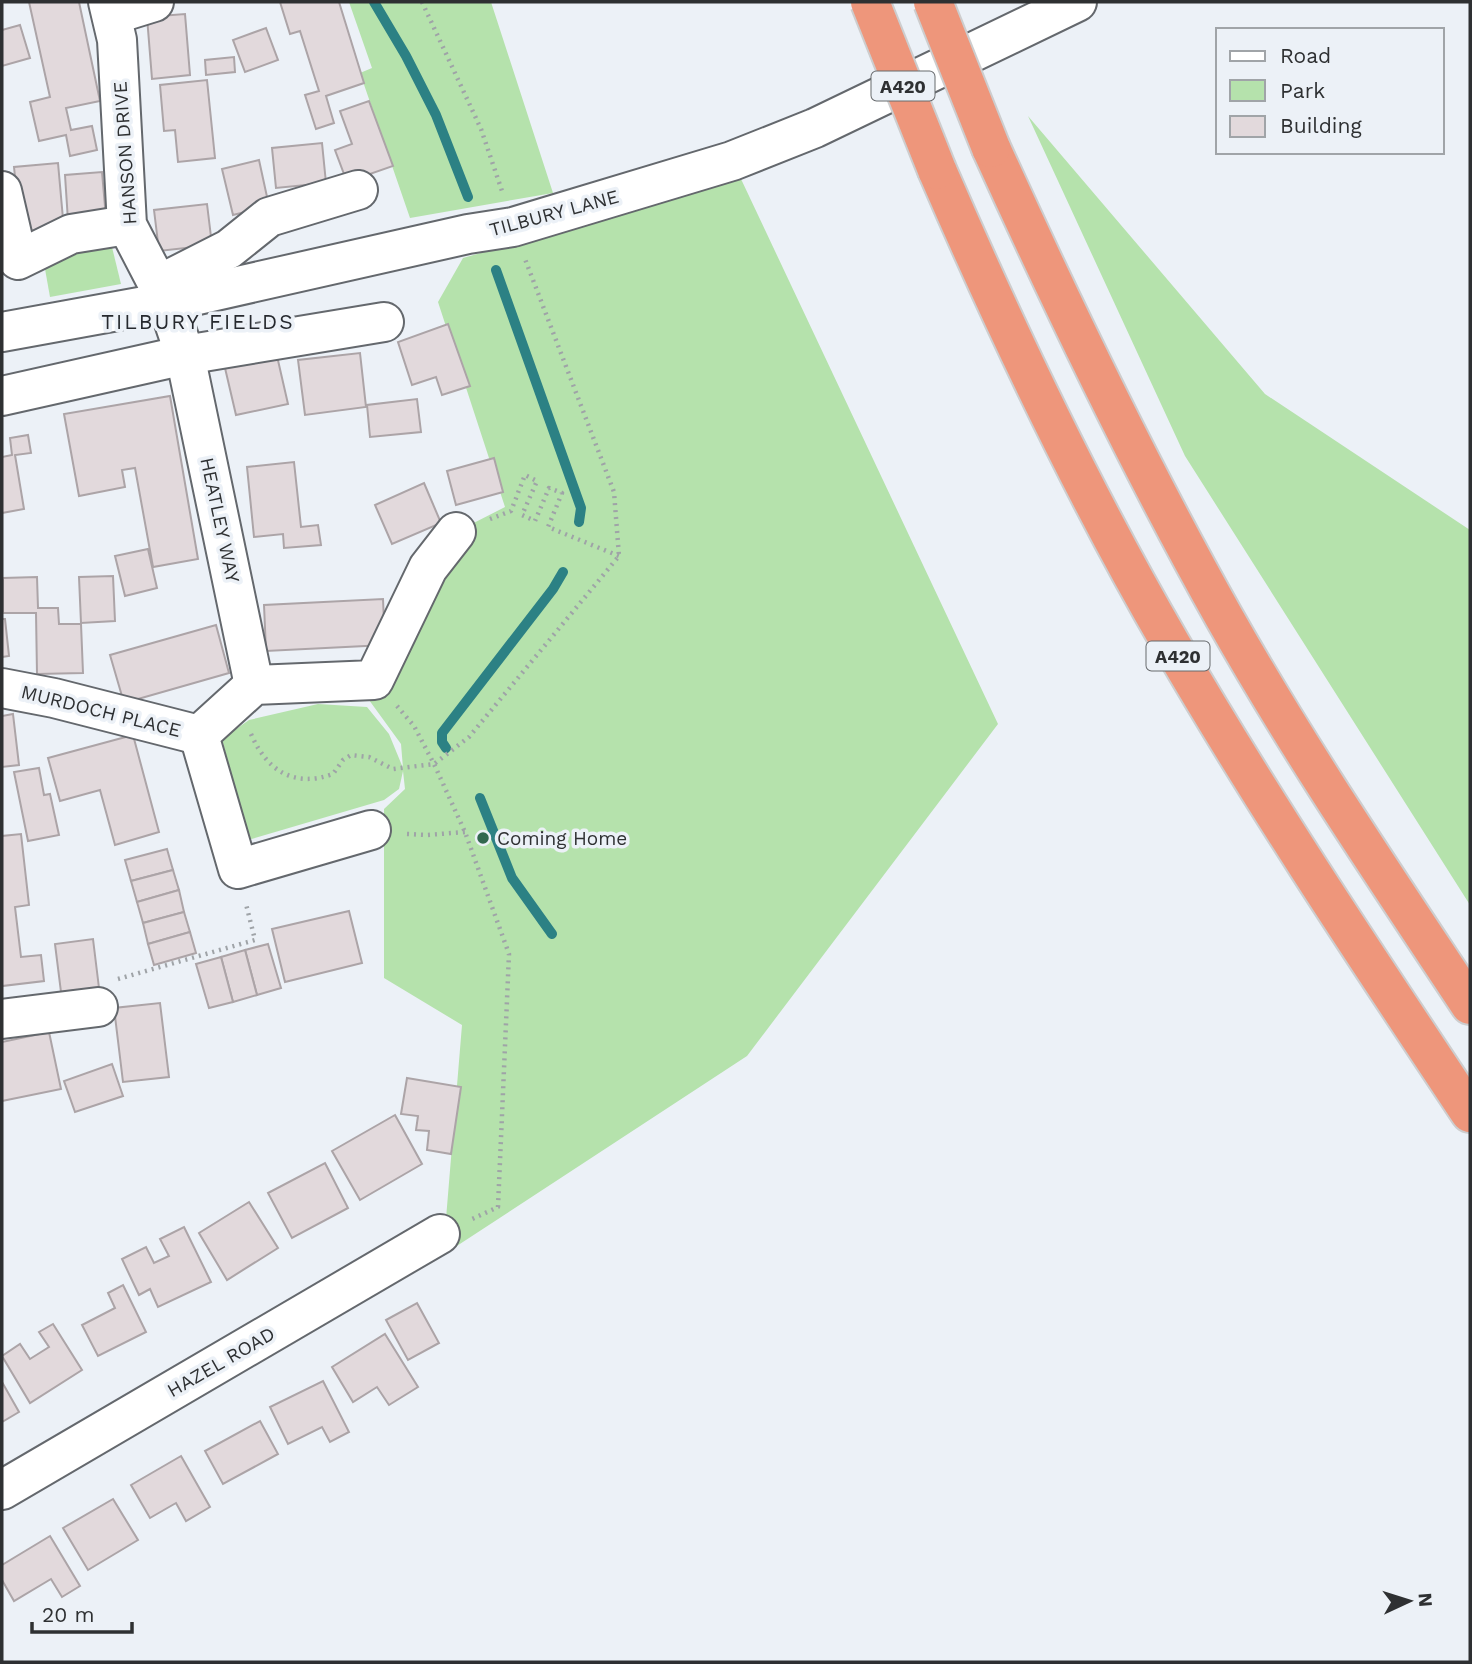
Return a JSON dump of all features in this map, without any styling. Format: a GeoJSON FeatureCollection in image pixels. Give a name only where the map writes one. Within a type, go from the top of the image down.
{"type":"FeatureCollection","features":[{"type":"Feature","properties":{"kind":"highway","name":"A420"},"geometry":{"type":"LineString","coordinates":[[870,2],[997,311],[1052,424],[1169,641],[1240,761],[1350,934],[1470,1112]]}},
{"type":"Feature","properties":{"kind":"highway","name":"A420"},"geometry":{"type":"LineString","coordinates":[[933,2],[991,148],[1105,393],[1158,498],[1292,731],[1470,1005]]}},
{"type":"Feature","properties":{"kind":"street","name":"HANSON DRIVE"},"geometry":{"type":"LineString","coordinates":[[154,2],[110,8],[117,40],[127,225],[163,294]]}},
{"type":"Feature","properties":{"kind":"street","name":"TILBURY LANE"},"geometry":{"type":"LineString","coordinates":[[2,332],[163,294],[513,227],[732,161],[816,128],[1077,2]]}},
{"type":"Feature","properties":{"kind":"street"},"geometry":{"type":"LineString","coordinates":[[163,294],[229,249],[269,217],[358,190]]}},
{"type":"Feature","properties":{"kind":"street"},"geometry":{"type":"LineString","coordinates":[[2,191],[10,268],[71,234],[127,225]]}},
{"type":"Feature","properties":{"kind":"street","name":"HEATLEY WAY"},"geometry":{"type":"LineString","coordinates":[[163,294],[185,355],[254,685]]}},
{"type":"Feature","properties":{"kind":"street"},"geometry":{"type":"LineString","coordinates":[[2,396],[185,355],[384,321]]}},
{"type":"Feature","properties":{"kind":"street"},"geometry":{"type":"LineString","coordinates":[[371,831],[238,869],[200,735],[254,685],[374,680],[428,568],[456,532]]}},
{"type":"Feature","properties":{"kind":"street","name":"MURDOCH PLACE"},"geometry":{"type":"LineString","coordinates":[[2,688],[54,698],[200,735]]}},
{"type":"Feature","properties":{"kind":"street"},"geometry":{"type":"LineString","coordinates":[[2,1019],[98,1007]]}},
{"type":"Feature","properties":{"kind":"street","name":"HAZEL ROAD"},"geometry":{"type":"LineString","coordinates":[[2,1490],[440,1234]]}},
{"type":"Feature","properties":{"kind":"path"},"geometry":{"type":"LineString","coordinates":[[254,685],[249,720],[251,735],[259,751],[289,778],[311,779],[333,774],[351,755],[369,757],[393,769],[434,764],[469,737],[619,556],[614,492],[513,227],[481,129],[422,2]]}},
{"type":"Feature","properties":{"kind":"path"},"geometry":{"type":"LineString","coordinates":[[456,532],[511,511],[524,475],[537,481],[522,515],[535,521],[549,488],[562,493],[548,527],[619,556]]}},
{"type":"Feature","properties":{"kind":"path"},"geometry":{"type":"LineString","coordinates":[[374,680],[414,726],[434,764],[466,832],[509,954],[498,1207],[440,1234]]}},
{"type":"Feature","properties":{"kind":"path"},"geometry":{"type":"LineString","coordinates":[[371,831],[426,835],[466,832]]}},
{"type":"Feature","properties":{"kind":"path"},"geometry":{"type":"LineString","coordinates":[[148,971],[255,940],[238,869]]}},
{"type":"Feature","properties":{"kind":"green space"},"geometry":{"type":"Polygon","coordinates":[[[349,2],[491,2],[553,193],[410,218],[360,73],[372,68],[349,2]]]}},
{"type":"Feature","properties":{"kind":"green space"},"geometry":{"type":"Polygon","coordinates":[[[1028,116],[1265,394],[1470,530],[1470,905],[1185,456],[1028,116]]]}},
{"type":"Feature","properties":{"kind":"green space"},"geometry":{"type":"Polygon","coordinates":[[[741,179],[998,724],[747,1056],[443,1255],[462,1025],[384,978],[384,809],[405,789],[403,771],[399,789],[384,800],[248,840],[222,739],[249,720],[318,704],[367,707],[389,734],[403,768],[401,744],[369,700],[374,680],[456,532],[505,507],[438,302],[463,258],[741,179]]]}},
{"type":"Feature","properties":{"kind":"green space"},"geometry":{"type":"Polygon","coordinates":[[[111,243],[121,284],[50,297],[45,269],[54,258],[111,243]]]}},
{"type":"Feature","properties":{"kind":"building"},"geometry":{"type":"Polygon","coordinates":[[[29,2],[79,2],[100,101],[66,108],[71,130],[92,126],[97,150],[70,156],[66,135],[39,141],[30,102],[50,97],[29,2]]]}},
{"type":"Feature","properties":{"kind":"building"},"geometry":{"type":"Polygon","coordinates":[[[280,2],[339,2],[364,83],[326,96],[334,123],[316,129],[305,95],[319,91],[300,31],[290,34],[280,2]]]}},
{"type":"Feature","properties":{"kind":"building"},"geometry":{"type":"Polygon","coordinates":[[[185,14],[190,75],[152,79],[147,17],[185,14]]]}},
{"type":"Feature","properties":{"kind":"building"},"geometry":{"type":"Polygon","coordinates":[[[20,25],[30,58],[2,66],[2,30],[20,25]]]}},
{"type":"Feature","properties":{"kind":"building"},"geometry":{"type":"Polygon","coordinates":[[[266,28],[278,60],[245,72],[233,40],[266,28]]]}},
{"type":"Feature","properties":{"kind":"building"},"geometry":{"type":"Polygon","coordinates":[[[234,57],[235,72],[206,75],[205,60],[234,57]]]}},
{"type":"Feature","properties":{"kind":"building"},"geometry":{"type":"Polygon","coordinates":[[[207,80],[215,158],[178,162],[175,130],[164,131],[160,85],[207,80]]]}},
{"type":"Feature","properties":{"kind":"building"},"geometry":{"type":"Polygon","coordinates":[[[369,101],[393,166],[347,182],[335,150],[352,144],[340,111],[369,101]]]}},
{"type":"Feature","properties":{"kind":"building"},"geometry":{"type":"Polygon","coordinates":[[[322,143],[326,183],[276,188],[272,148],[322,143]]]}},
{"type":"Feature","properties":{"kind":"building"},"geometry":{"type":"Polygon","coordinates":[[[259,160],[269,206],[233,215],[222,169],[259,160]]]}},
{"type":"Feature","properties":{"kind":"building"},"geometry":{"type":"Polygon","coordinates":[[[58,163],[64,230],[21,234],[14,167],[58,163]]]}},
{"type":"Feature","properties":{"kind":"building"},"geometry":{"type":"Polygon","coordinates":[[[102,172],[106,218],[68,221],[65,175],[102,172]]]}},
{"type":"Feature","properties":{"kind":"building"},"geometry":{"type":"Polygon","coordinates":[[[207,204],[212,245],[159,251],[154,210],[207,204]]]}},
{"type":"Feature","properties":{"kind":"building"},"geometry":{"type":"Polygon","coordinates":[[[448,324],[470,386],[442,395],[436,377],[412,385],[398,342],[448,324]]]}},
{"type":"Feature","properties":{"kind":"building"},"geometry":{"type":"Polygon","coordinates":[[[360,353],[366,407],[305,415],[298,360],[360,353]]]}},
{"type":"Feature","properties":{"kind":"building"},"geometry":{"type":"Polygon","coordinates":[[[277,356],[288,404],[236,415],[225,368],[277,356]]]}},
{"type":"Feature","properties":{"kind":"building"},"geometry":{"type":"Polygon","coordinates":[[[170,396],[198,559],[153,567],[135,468],[122,470],[125,487],[79,496],[64,414],[170,396]]]}},
{"type":"Feature","properties":{"kind":"building"},"geometry":{"type":"Polygon","coordinates":[[[417,399],[421,432],[370,437],[367,405],[417,399]]]}},
{"type":"Feature","properties":{"kind":"building"},"geometry":{"type":"Polygon","coordinates":[[[28,435],[31,453],[15,455],[24,509],[2,513],[2,457],[12,455],[10,438],[28,435]]]}},
{"type":"Feature","properties":{"kind":"building"},"geometry":{"type":"Polygon","coordinates":[[[494,458],[503,492],[456,505],[447,471],[494,458]]]}},
{"type":"Feature","properties":{"kind":"building"},"geometry":{"type":"Polygon","coordinates":[[[294,462],[301,527],[318,525],[321,545],[284,548],[283,534],[254,537],[247,467],[294,462]]]}},
{"type":"Feature","properties":{"kind":"building"},"geometry":{"type":"Polygon","coordinates":[[[424,483],[441,523],[392,544],[375,505],[424,483]]]}},
{"type":"Feature","properties":{"kind":"building"},"geometry":{"type":"Polygon","coordinates":[[[148,549],[157,588],[125,596],[115,556],[148,549]]]}},
{"type":"Feature","properties":{"kind":"building"},"geometry":{"type":"Polygon","coordinates":[[[113,576],[115,621],[81,623],[79,577],[113,576]]]}},
{"type":"Feature","properties":{"kind":"building"},"geometry":{"type":"Polygon","coordinates":[[[37,577],[38,608],[58,608],[59,624],[81,624],[83,673],[37,674],[36,613],[3,613],[3,578],[37,577]]]}},
{"type":"Feature","properties":{"kind":"building"},"geometry":{"type":"Polygon","coordinates":[[[383,599],[385,645],[266,651],[264,605],[383,599]]]}},
{"type":"Feature","properties":{"kind":"building"},"geometry":{"type":"Polygon","coordinates":[[[2,619],[5,619],[9,656],[2,657],[2,619]]]}},
{"type":"Feature","properties":{"kind":"building"},"geometry":{"type":"Polygon","coordinates":[[[216,625],[229,673],[124,703],[110,655],[216,625]]]}},
{"type":"Feature","properties":{"kind":"building"},"geometry":{"type":"Polygon","coordinates":[[[13,714],[19,765],[2,767],[2,716],[13,714]]]}},
{"type":"Feature","properties":{"kind":"building"},"geometry":{"type":"Polygon","coordinates":[[[133,735],[159,832],[115,845],[100,790],[60,801],[48,758],[133,735]]]}},
{"type":"Feature","properties":{"kind":"building"},"geometry":{"type":"Polygon","coordinates":[[[39,768],[44,795],[50,794],[59,835],[28,841],[14,772],[39,768]]]}},
{"type":"Feature","properties":{"kind":"building"},"geometry":{"type":"Polygon","coordinates":[[[21,834],[29,905],[15,907],[21,957],[41,955],[44,981],[2,986],[2,836],[21,834]]]}},
{"type":"Feature","properties":{"kind":"building"},"geometry":{"type":"Polygon","coordinates":[[[167,849],[173,870],[131,881],[125,860],[167,849]]]}},
{"type":"Feature","properties":{"kind":"building"},"geometry":{"type":"Polygon","coordinates":[[[173,870],[179,890],[137,902],[131,881],[173,870]]]}},
{"type":"Feature","properties":{"kind":"building"},"geometry":{"type":"Polygon","coordinates":[[[179,890],[184,912],[143,923],[137,902],[179,890]]]}},
{"type":"Feature","properties":{"kind":"building"},"geometry":{"type":"Polygon","coordinates":[[[349,911],[362,963],[285,982],[272,929],[349,911]]]}},
{"type":"Feature","properties":{"kind":"building"},"geometry":{"type":"Polygon","coordinates":[[[184,912],[190,932],[148,944],[143,923],[184,912]]]}},
{"type":"Feature","properties":{"kind":"building"},"geometry":{"type":"Polygon","coordinates":[[[190,932],[196,953],[154,965],[148,944],[190,932]]]}},
{"type":"Feature","properties":{"kind":"building"},"geometry":{"type":"Polygon","coordinates":[[[93,939],[99,988],[61,992],[55,944],[93,939]]]}},
{"type":"Feature","properties":{"kind":"building"},"geometry":{"type":"Polygon","coordinates":[[[268,944],[281,988],[257,995],[245,950],[268,944]]]}},
{"type":"Feature","properties":{"kind":"building"},"geometry":{"type":"Polygon","coordinates":[[[245,950],[257,995],[233,1002],[221,957],[245,950]]]}},
{"type":"Feature","properties":{"kind":"building"},"geometry":{"type":"Polygon","coordinates":[[[221,957],[233,1002],[209,1008],[196,964],[221,957]]]}},
{"type":"Feature","properties":{"kind":"building"},"geometry":{"type":"Polygon","coordinates":[[[160,1003],[169,1077],[123,1082],[114,1008],[160,1003]]]}},
{"type":"Feature","properties":{"kind":"building"},"geometry":{"type":"Polygon","coordinates":[[[49,1032],[61,1089],[2,1101],[2,1042],[49,1032]]]}},
{"type":"Feature","properties":{"kind":"building"},"geometry":{"type":"Polygon","coordinates":[[[112,1064],[123,1096],[75,1112],[64,1081],[112,1064]]]}},
{"type":"Feature","properties":{"kind":"building"},"geometry":{"type":"Polygon","coordinates":[[[407,1078],[461,1087],[451,1154],[427,1150],[429,1131],[416,1130],[418,1116],[401,1114],[407,1078]]]}},
{"type":"Feature","properties":{"kind":"building"},"geometry":{"type":"Polygon","coordinates":[[[395,1115],[422,1164],[360,1200],[332,1151],[395,1115]]]}},
{"type":"Feature","properties":{"kind":"building"},"geometry":{"type":"Polygon","coordinates":[[[325,1163],[348,1208],[292,1238],[268,1193],[325,1163]]]}},
{"type":"Feature","properties":{"kind":"building"},"geometry":{"type":"Polygon","coordinates":[[[249,1202],[278,1248],[227,1280],[199,1233],[249,1202]]]}},
{"type":"Feature","properties":{"kind":"building"},"geometry":{"type":"Polygon","coordinates":[[[184,1227],[211,1282],[158,1307],[150,1289],[139,1295],[122,1259],[146,1247],[154,1263],[169,1256],[160,1239],[184,1227]]]}},
{"type":"Feature","properties":{"kind":"building"},"geometry":{"type":"Polygon","coordinates":[[[123,1285],[146,1332],[98,1356],[82,1325],[115,1308],[108,1293],[123,1285]]]}},
{"type":"Feature","properties":{"kind":"building"},"geometry":{"type":"Polygon","coordinates":[[[417,1303],[439,1343],[408,1360],[386,1320],[417,1303]]]}},
{"type":"Feature","properties":{"kind":"building"},"geometry":{"type":"Polygon","coordinates":[[[53,1324],[82,1370],[30,1403],[2,1356],[20,1344],[30,1359],[49,1347],[39,1332],[53,1324]]]}},
{"type":"Feature","properties":{"kind":"building"},"geometry":{"type":"Polygon","coordinates":[[[385,1334],[418,1387],[389,1405],[377,1387],[353,1402],[332,1367],[385,1334]]]}},
{"type":"Feature","properties":{"kind":"building"},"geometry":{"type":"Polygon","coordinates":[[[323,1381],[349,1432],[330,1442],[322,1427],[288,1444],[270,1407],[323,1381]]]}},
{"type":"Feature","properties":{"kind":"building"},"geometry":{"type":"Polygon","coordinates":[[[2,1382],[19,1412],[2,1422],[2,1382]]]}},
{"type":"Feature","properties":{"kind":"building"},"geometry":{"type":"Polygon","coordinates":[[[260,1421],[278,1454],[223,1484],[205,1451],[260,1421]]]}},
{"type":"Feature","properties":{"kind":"building"},"geometry":{"type":"Polygon","coordinates":[[[181,1456],[210,1507],[186,1521],[176,1503],[150,1518],[131,1485],[181,1456]]]}},
{"type":"Feature","properties":{"kind":"building"},"geometry":{"type":"Polygon","coordinates":[[[113,1499],[138,1540],[88,1570],[63,1528],[113,1499]]]}},
{"type":"Feature","properties":{"kind":"building"},"geometry":{"type":"Polygon","coordinates":[[[50,1536],[80,1586],[62,1597],[51,1579],[14,1601],[2,1580],[2,1565],[50,1536]]]}},
{"type":"Feature","properties":{"kind":"waterway"},"geometry":{"type":"LineString","coordinates":[[374,2],[436,115],[468,197]]}},
{"type":"Feature","properties":{"kind":"waterway"},"geometry":{"type":"LineString","coordinates":[[496,270],[581,508],[579,522]]}},
{"type":"Feature","properties":{"kind":"waterway"},"geometry":{"type":"LineString","coordinates":[[446,748],[442,742],[442,733],[553,589],[563,572]]}},
{"type":"Feature","properties":{"kind":"waterway"},"geometry":{"type":"LineString","coordinates":[[480,798],[512,878],[552,934]]}},
{"type":"Feature","properties":{"kind":"place","name":"Coming Home"},"geometry":{"type":"Point","coordinates":[483,838]}},
{"type":"Feature","properties":{"kind":"district","name":"TILBURY FIELDS"},"geometry":{"type":"Point","coordinates":[198,321]}}]}
